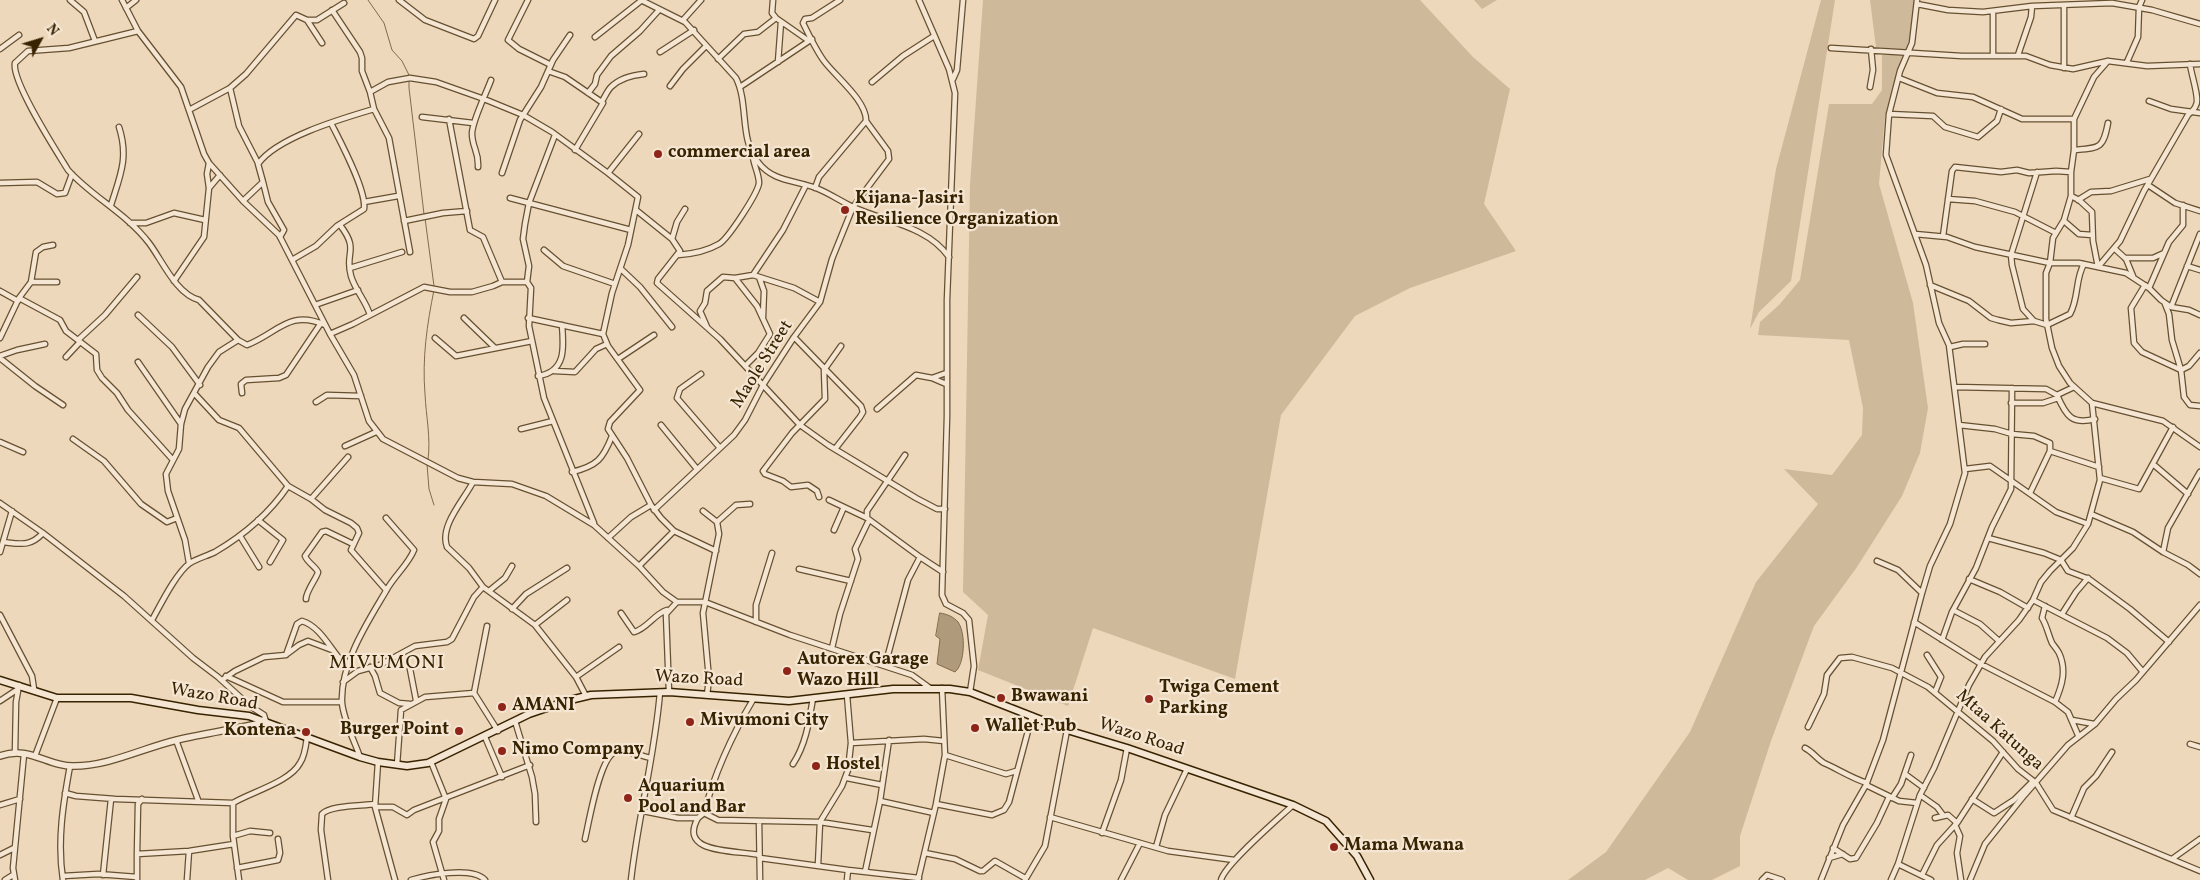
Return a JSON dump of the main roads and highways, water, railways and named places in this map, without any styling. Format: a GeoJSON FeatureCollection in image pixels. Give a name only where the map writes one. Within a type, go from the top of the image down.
{"type":"FeatureCollection","features":[{"type":"Feature","properties":{"kind":"main road","name":"Wazo Road"},"geometry":{"type":"LineString","coordinates":[[0,680],[19,687],[34,689],[56,698],[131,698],[198,710],[249,716],[360,757],[378,762],[407,766],[431,762],[498,731],[515,721],[570,700],[586,696],[669,692],[789,701],[930,688],[970,692],[1067,730],[1127,748],[1293,805],[1326,821],[1357,856],[1370,880]]}},
{"type":"Feature","properties":{"kind":"waterway"},"geometry":{"type":"LineString","coordinates":[[368,0],[384,23],[392,50],[402,61],[409,75]]}},
{"type":"Feature","properties":{"kind":"waterway"},"geometry":{"type":"LineString","coordinates":[[409,79],[424,214]]}},
{"type":"Feature","properties":{"kind":"waterway"},"geometry":{"type":"LineString","coordinates":[[425,218],[434,286]]}},
{"type":"Feature","properties":{"kind":"waterway"},"geometry":{"type":"LineString","coordinates":[[428,460],[429,435],[424,368],[427,329],[434,290]]}},
{"type":"Feature","properties":{"kind":"waterway"},"geometry":{"type":"LineString","coordinates":[[427,464],[429,489],[434,505]]}},
{"type":"Feature","properties":{"kind":"place","name":"commercial area"},"geometry":{"type":"Point","coordinates":[658,154]}},
{"type":"Feature","properties":{"kind":"place","name":"Kijana-Jasiri Resilience Organization"},"geometry":{"type":"Point","coordinates":[845,210]}},
{"type":"Feature","properties":{"kind":"place","name":"Autorex Garage Wazo Hill"},"geometry":{"type":"Point","coordinates":[787,671]}},
{"type":"Feature","properties":{"kind":"place","name":"Bwawani"},"geometry":{"type":"Point","coordinates":[1001,698]}},
{"type":"Feature","properties":{"kind":"place","name":"Twiga Cement Parking"},"geometry":{"type":"Point","coordinates":[1149,699]}},
{"type":"Feature","properties":{"kind":"place","name":"AMANI"},"geometry":{"type":"Point","coordinates":[502,707]}},
{"type":"Feature","properties":{"kind":"place","name":"Mivumoni City"},"geometry":{"type":"Point","coordinates":[690,722]}},
{"type":"Feature","properties":{"kind":"place","name":"Wallet Pub"},"geometry":{"type":"Point","coordinates":[975,728]}},
{"type":"Feature","properties":{"kind":"place","name":"Burger Point"},"geometry":{"type":"Point","coordinates":[459,731]}},
{"type":"Feature","properties":{"kind":"place","name":"Kontena"},"geometry":{"type":"Point","coordinates":[306,732]}},
{"type":"Feature","properties":{"kind":"place","name":"Nimo Company"},"geometry":{"type":"Point","coordinates":[502,751]}},
{"type":"Feature","properties":{"kind":"place","name":"Hostel"},"geometry":{"type":"Point","coordinates":[816,766]}},
{"type":"Feature","properties":{"kind":"place","name":"Aquarium Pool and Bar"},"geometry":{"type":"Point","coordinates":[628,798]}},
{"type":"Feature","properties":{"kind":"place","name":"Mama Mwana"},"geometry":{"type":"Point","coordinates":[1334,847]}},
{"type":"Feature","properties":{"kind":"district","name":"MIVUMONI"},"geometry":{"type":"Point","coordinates":[387,664]}}]}
